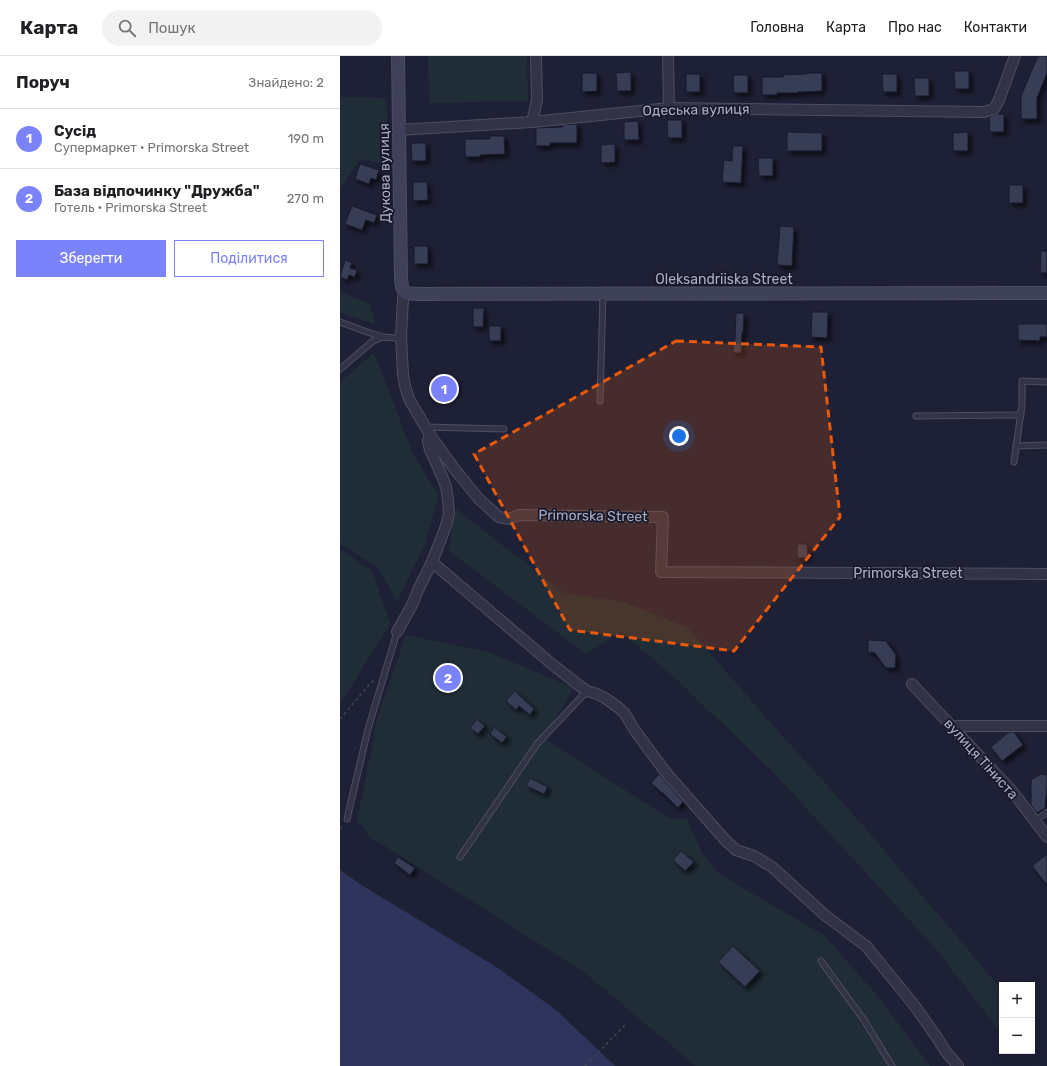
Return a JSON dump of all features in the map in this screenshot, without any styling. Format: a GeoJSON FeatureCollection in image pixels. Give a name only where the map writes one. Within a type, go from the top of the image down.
{"type":"FeatureCollection","features":[{"type":"Feature","properties":{"kind":"street","name":"Дукова вулиця"},"geometry":{"type":"LineString","coordinates":[[398,56],[401,277],[403,291]]}},
{"type":"Feature","properties":{"kind":"street"},"geometry":{"type":"LineString","coordinates":[[532,122],[537,100],[536,56]]}},
{"type":"Feature","properties":{"kind":"street"},"geometry":{"type":"LineString","coordinates":[[668,56],[669,108]]}},
{"type":"Feature","properties":{"kind":"street","name":"Одеська вулиця"},"geometry":{"type":"LineString","coordinates":[[399,130],[532,122],[669,108],[984,112],[994,109],[999,100],[1015,56]]}},
{"type":"Feature","properties":{"kind":"street"},"geometry":{"type":"LineString","coordinates":[[397,632],[412,605],[432,562],[446,526],[448,514],[448,500],[442,476],[430,450],[428,431],[409,399],[405,386],[401,336],[403,291]]}},
{"type":"Feature","properties":{"kind":"street","name":"Oleksandriiska Street"},"geometry":{"type":"LineString","coordinates":[[403,291],[406,293],[418,294],[1047,293]]}},
{"type":"Feature","properties":{"kind":"street","name":"Primorska Street"},"geometry":{"type":"LineString","coordinates":[[428,431],[478,499],[499,518],[509,519],[519,515],[663,517],[661,572],[1047,574]]}},
{"type":"Feature","properties":{"kind":"street"},"geometry":{"type":"LineString","coordinates":[[432,562],[553,665],[587,691],[605,698],[619,708],[625,714],[634,729],[668,775],[731,846],[736,850],[754,856],[772,867],[826,916],[866,946],[914,1005],[946,1052],[958,1066]]}},
{"type":"Feature","properties":{"kind":"street","name":"вулиця Тіниста"},"geometry":{"type":"LineString","coordinates":[[912,684],[1013,792],[1047,837]]}},
{"type":"Feature","properties":{"kind":"street"},"geometry":{"type":"LineString","coordinates":[[952,726],[1047,726]]}},
{"type":"Feature","properties":{"kind":"lane"},"geometry":{"type":"LineString","coordinates":[[600,401],[603,294]]}},
{"type":"Feature","properties":{"kind":"lane"},"geometry":{"type":"LineString","coordinates":[[340,322],[383,337],[395,338],[401,336]]}},
{"type":"Feature","properties":{"kind":"lane"},"geometry":{"type":"LineString","coordinates":[[340,369],[373,341],[383,337]]}},
{"type":"Feature","properties":{"kind":"lane"},"geometry":{"type":"LineString","coordinates":[[1014,462],[1022,405],[1022,381],[1047,382]]}},
{"type":"Feature","properties":{"kind":"lane"},"geometry":{"type":"LineString","coordinates":[[916,416],[1021,415]]}},
{"type":"Feature","properties":{"kind":"lane"},"geometry":{"type":"LineString","coordinates":[[428,431],[504,429]]}},
{"type":"Feature","properties":{"kind":"lane"},"geometry":{"type":"LineString","coordinates":[[1016,446],[1047,445]]}},
{"type":"Feature","properties":{"kind":"lane"},"geometry":{"type":"LineString","coordinates":[[347,819],[368,729],[397,632]]}},
{"type":"Feature","properties":{"kind":"lane"},"geometry":{"type":"LineString","coordinates":[[460,857],[537,744],[587,691]]}},
{"type":"Feature","properties":{"kind":"lane"},"geometry":{"type":"LineString","coordinates":[[1035,821],[1047,812]]}},
{"type":"Feature","properties":{"kind":"lane"},"geometry":{"type":"LineString","coordinates":[[821,961],[864,1020],[892,1066]]}},
{"type":"Feature","properties":{"kind":"path"},"geometry":{"type":"LineString","coordinates":[[340,719],[369,684],[386,670]]}},
{"type":"Feature","properties":{"kind":"path"},"geometry":{"type":"LineString","coordinates":[[586,1066],[627,1023]]}},
{"type":"Feature","properties":{"kind":"highlighted area"},"geometry":{"type":"Polygon","coordinates":[[[676,341],[821,347],[840,517],[734,651],[570,630],[474,454],[676,341]]]}},
{"type":"Feature","properties":{"kind":"shaded area"},"geometry":{"type":"Polygon","coordinates":[[[428,56],[527,56],[528,101],[429,103],[428,56]]]}},
{"type":"Feature","properties":{"kind":"shaded area"},"geometry":{"type":"Polygon","coordinates":[[[340,97],[386,98],[389,165],[360,159],[340,189],[340,97]]]}},
{"type":"Feature","properties":{"kind":"shaded area"},"geometry":{"type":"Polygon","coordinates":[[[340,292],[370,304],[375,324],[340,313],[340,292]]]}},
{"type":"Feature","properties":{"kind":"shaded area"},"geometry":{"type":"Polygon","coordinates":[[[374,353],[414,456],[439,495],[425,544],[397,601],[377,567],[340,543],[340,382],[374,353]]]}},
{"type":"Feature","properties":{"kind":"shaded area"},"geometry":{"type":"Polygon","coordinates":[[[456,509],[564,593],[625,602],[688,628],[860,822],[999,986],[999,1030],[936,949],[773,772],[672,675],[621,632],[586,654],[448,550],[456,509]]]}},
{"type":"Feature","properties":{"kind":"shaded area"},"geometry":{"type":"Polygon","coordinates":[[[340,549],[372,571],[390,624],[340,704],[340,549]]]}},
{"type":"Feature","properties":{"kind":"shaded area"},"geometry":{"type":"Polygon","coordinates":[[[406,635],[488,652],[574,688],[543,738],[669,818],[687,819],[703,855],[721,875],[825,936],[881,1000],[930,1066],[696,1066],[584,972],[372,838],[357,821],[378,715],[406,635]]]}},
{"type":"Feature","properties":{"kind":"water"},"geometry":{"type":"Polygon","coordinates":[[[340,870],[363,886],[498,968],[556,1010],[615,1066],[340,1066],[340,870]]]}},
{"type":"Feature","properties":{"kind":"building"},"geometry":{"type":"Polygon","coordinates":[[[1038,56],[1047,56],[1047,73],[1037,98],[1037,119],[1021,119],[1021,96],[1038,56]]]}},
{"type":"Feature","properties":{"kind":"building"},"geometry":{"type":"Polygon","coordinates":[[[954,71],[969,71],[969,89],[955,89],[954,71]]]}},
{"type":"Feature","properties":{"kind":"building"},"geometry":{"type":"Polygon","coordinates":[[[631,72],[631,91],[617,91],[616,73],[631,72]]]}},
{"type":"Feature","properties":{"kind":"building"},"geometry":{"type":"Polygon","coordinates":[[[582,73],[597,73],[597,91],[582,92],[582,73]]]}},
{"type":"Feature","properties":{"kind":"building"},"geometry":{"type":"Polygon","coordinates":[[[822,73],[822,91],[762,95],[762,77],[783,77],[783,75],[822,73]]]}},
{"type":"Feature","properties":{"kind":"building"},"geometry":{"type":"Polygon","coordinates":[[[686,74],[700,74],[700,92],[686,92],[686,74]]]}},
{"type":"Feature","properties":{"kind":"building"},"geometry":{"type":"Polygon","coordinates":[[[882,74],[897,74],[897,92],[883,92],[882,74]]]}},
{"type":"Feature","properties":{"kind":"building"},"geometry":{"type":"Polygon","coordinates":[[[733,75],[748,75],[748,93],[734,93],[733,75]]]}},
{"type":"Feature","properties":{"kind":"building"},"geometry":{"type":"Polygon","coordinates":[[[914,78],[929,78],[929,96],[915,96],[914,78]]]}},
{"type":"Feature","properties":{"kind":"building"},"geometry":{"type":"Polygon","coordinates":[[[997,114],[1004,114],[1004,132],[990,132],[989,117],[997,114]]]}},
{"type":"Feature","properties":{"kind":"building"},"geometry":{"type":"Polygon","coordinates":[[[667,120],[682,120],[682,138],[668,138],[667,120]]]}},
{"type":"Feature","properties":{"kind":"building"},"geometry":{"type":"Polygon","coordinates":[[[638,121],[639,140],[624,140],[624,122],[638,121]]]}},
{"type":"Feature","properties":{"kind":"building"},"geometry":{"type":"Polygon","coordinates":[[[577,124],[577,143],[550,143],[550,146],[536,146],[536,128],[563,127],[562,125],[577,124]]]}},
{"type":"Feature","properties":{"kind":"building"},"geometry":{"type":"Polygon","coordinates":[[[787,132],[822,133],[822,151],[787,151],[787,132]]]}},
{"type":"Feature","properties":{"kind":"building"},"geometry":{"type":"Polygon","coordinates":[[[968,132],[968,151],[953,151],[953,133],[968,132]]]}},
{"type":"Feature","properties":{"kind":"building"},"geometry":{"type":"Polygon","coordinates":[[[490,136],[504,136],[505,154],[465,157],[465,139],[490,139],[490,136]]]}},
{"type":"Feature","properties":{"kind":"building"},"geometry":{"type":"Polygon","coordinates":[[[411,143],[426,143],[426,161],[412,161],[411,143]]]}},
{"type":"Feature","properties":{"kind":"building"},"geometry":{"type":"Polygon","coordinates":[[[615,144],[615,162],[601,163],[601,145],[615,144]]]}},
{"type":"Feature","properties":{"kind":"building"},"geometry":{"type":"Polygon","coordinates":[[[733,146],[743,146],[741,183],[722,182],[724,160],[732,161],[733,146]]]}},
{"type":"Feature","properties":{"kind":"building"},"geometry":{"type":"Polygon","coordinates":[[[758,158],[773,158],[773,176],[759,176],[758,158]]]}},
{"type":"Feature","properties":{"kind":"building"},"geometry":{"type":"Polygon","coordinates":[[[360,164],[379,170],[376,180],[371,178],[369,184],[355,179],[360,164]]]}},
{"type":"Feature","properties":{"kind":"building"},"geometry":{"type":"Polygon","coordinates":[[[413,182],[427,182],[428,200],[413,201],[413,182]]]}},
{"type":"Feature","properties":{"kind":"building"},"geometry":{"type":"Polygon","coordinates":[[[1009,185],[1023,185],[1023,203],[1009,203],[1009,185]]]}},
{"type":"Feature","properties":{"kind":"building"},"geometry":{"type":"Polygon","coordinates":[[[352,206],[377,215],[374,223],[366,220],[362,230],[345,224],[352,206]]]}},
{"type":"Feature","properties":{"kind":"building"},"geometry":{"type":"Polygon","coordinates":[[[780,226],[794,227],[792,266],[777,265],[780,226]]]}},
{"type":"Feature","properties":{"kind":"building"},"geometry":{"type":"Polygon","coordinates":[[[414,246],[428,246],[428,264],[414,264],[414,246]]]}},
{"type":"Feature","properties":{"kind":"building"},"geometry":{"type":"Polygon","coordinates":[[[1041,251],[1047,251],[1047,273],[1040,273],[1041,251]]]}},
{"type":"Feature","properties":{"kind":"building"},"geometry":{"type":"Polygon","coordinates":[[[345,260],[352,263],[350,268],[357,270],[355,277],[349,275],[347,280],[340,277],[345,260]]]}},
{"type":"Feature","properties":{"kind":"building"},"geometry":{"type":"Polygon","coordinates":[[[473,308],[484,308],[483,327],[473,327],[473,308]]]}},
{"type":"Feature","properties":{"kind":"building"},"geometry":{"type":"Polygon","coordinates":[[[812,312],[828,312],[827,338],[811,337],[812,312]]]}},
{"type":"Feature","properties":{"kind":"building"},"geometry":{"type":"Polygon","coordinates":[[[736,313],[744,313],[741,353],[733,353],[736,313]]]}},
{"type":"Feature","properties":{"kind":"building"},"geometry":{"type":"Polygon","coordinates":[[[1018,324],[1047,324],[1047,337],[1040,337],[1040,341],[1018,340],[1018,324]]]}},
{"type":"Feature","properties":{"kind":"building"},"geometry":{"type":"Polygon","coordinates":[[[489,326],[501,326],[501,341],[489,341],[489,326]]]}},
{"type":"Feature","properties":{"kind":"building"},"geometry":{"type":"Polygon","coordinates":[[[442,381],[456,381],[456,392],[442,392],[442,381]]]}},
{"type":"Feature","properties":{"kind":"building"},"geometry":{"type":"Polygon","coordinates":[[[797,544],[807,544],[808,558],[797,558],[797,544]]]}},
{"type":"Feature","properties":{"kind":"building"},"geometry":{"type":"Polygon","coordinates":[[[868,640],[886,641],[896,655],[895,668],[886,668],[875,653],[868,652],[868,640]]]}},
{"type":"Feature","properties":{"kind":"building"},"geometry":{"type":"Polygon","coordinates":[[[515,691],[534,709],[530,715],[519,706],[516,710],[506,701],[515,691]]]}},
{"type":"Feature","properties":{"kind":"building"},"geometry":{"type":"Polygon","coordinates":[[[477,719],[485,726],[478,734],[470,728],[477,719]]]}},
{"type":"Feature","properties":{"kind":"building"},"geometry":{"type":"Polygon","coordinates":[[[494,727],[507,737],[502,743],[490,734],[494,727]]]}},
{"type":"Feature","properties":{"kind":"building"},"geometry":{"type":"Polygon","coordinates":[[[1009,732],[1014,732],[1023,745],[1002,761],[991,747],[1009,732]]]}},
{"type":"Feature","properties":{"kind":"building"},"geometry":{"type":"Polygon","coordinates":[[[659,774],[683,802],[678,808],[651,783],[659,774]]]}},
{"type":"Feature","properties":{"kind":"building"},"geometry":{"type":"Polygon","coordinates":[[[1041,774],[1047,775],[1045,808],[1037,813],[1031,805],[1031,780],[1041,774]]]}},
{"type":"Feature","properties":{"kind":"building"},"geometry":{"type":"Polygon","coordinates":[[[530,778],[548,787],[544,794],[526,786],[530,778]]]}},
{"type":"Feature","properties":{"kind":"building"},"geometry":{"type":"Polygon","coordinates":[[[681,851],[694,862],[685,871],[673,860],[681,851]]]}},
{"type":"Feature","properties":{"kind":"building"},"geometry":{"type":"Polygon","coordinates":[[[1047,854],[1047,885],[1032,866],[1047,854]]]}},
{"type":"Feature","properties":{"kind":"building"},"geometry":{"type":"Polygon","coordinates":[[[398,857],[415,868],[410,875],[394,863],[398,857]]]}},
{"type":"Feature","properties":{"kind":"building"},"geometry":{"type":"Polygon","coordinates":[[[733,946],[760,971],[745,987],[718,962],[733,946]]]}},
{"type":"Feature","properties":{"kind":"place","name":"Сусід"},"geometry":{"type":"Point","coordinates":[444,389]}},
{"type":"Feature","properties":{"kind":"place","name":"База відпочинку \"Дружба\""},"geometry":{"type":"Point","coordinates":[448,678]}}]}
